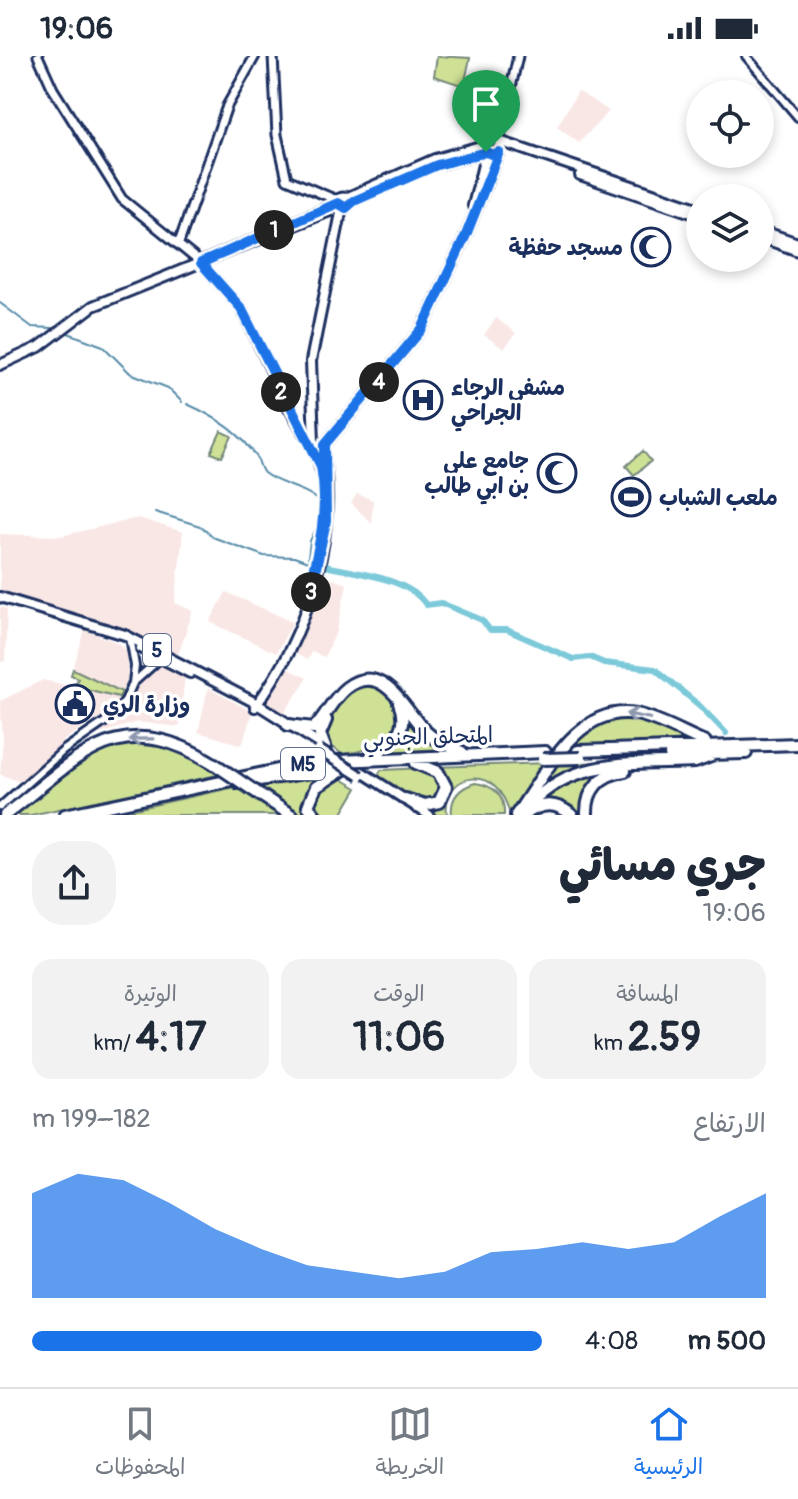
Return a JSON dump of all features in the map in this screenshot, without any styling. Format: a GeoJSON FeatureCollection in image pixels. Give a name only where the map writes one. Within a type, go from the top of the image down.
{"type":"FeatureCollection","features":[{"type":"Feature","properties":{"kind":"highway"},"geometry":{"type":"LineString","coordinates":[[288,725],[314,728],[338,696],[358,682],[381,683],[428,734],[468,755]]}},
{"type":"Feature","properties":{"kind":"highway"},"geometry":{"type":"LineString","coordinates":[[322,748],[321,729],[349,690],[376,685],[396,696],[402,713],[399,734],[389,746],[367,758]]}},
{"type":"Feature","properties":{"kind":"highway"},"geometry":{"type":"LineString","coordinates":[[516,815],[574,736],[605,716],[629,714],[646,717],[710,752],[695,762],[605,766],[577,772],[546,790],[523,815]]}},
{"type":"Feature","properties":{"kind":"highway"},"geometry":{"type":"LineString","coordinates":[[5,815],[85,751],[110,741],[155,739],[179,745],[213,763],[291,815]]}},
{"type":"Feature","properties":{"kind":"highway","name":"المتحلق الجنوبي"},"geometry":{"type":"LineString","coordinates":[[710,752],[798,744]]}},
{"type":"Feature","properties":{"kind":"highway","name":"المتحلق الجنوبي"},"geometry":{"type":"LineString","coordinates":[[97,815],[280,775],[544,756],[798,751]]}},
{"type":"Feature","properties":{"kind":"highway","name":"المتحلق الجنوبي"},"geometry":{"type":"LineString","coordinates":[[65,815],[273,769],[367,758],[544,756]]}},
{"type":"Feature","properties":{"kind":"highway"},"geometry":{"type":"LineString","coordinates":[[405,799],[420,812],[442,799],[446,783],[435,769],[416,763]]}},
{"type":"Feature","properties":{"kind":"highway"},"geometry":{"type":"LineString","coordinates":[[587,815],[591,792],[604,777],[661,764]]}},
{"type":"Feature","properties":{"kind":"highway"},"geometry":{"type":"LineString","coordinates":[[315,815],[308,805],[314,789],[359,771]]}},
{"type":"Feature","properties":{"kind":"highway"},"geometry":{"type":"LineString","coordinates":[[523,815],[539,806],[551,804],[572,815]]}},
{"type":"Feature","properties":{"kind":"main road"},"geometry":{"type":"LineString","coordinates":[[38,56],[53,89],[122,199],[202,262],[241,308],[288,407],[318,445]]}},
{"type":"Feature","properties":{"kind":"main road"},"geometry":{"type":"LineString","coordinates":[[179,243],[227,106],[255,56]]}},
{"type":"Feature","properties":{"kind":"main road"},"geometry":{"type":"LineString","coordinates":[[273,56],[277,135],[287,179],[343,204]]}},
{"type":"Feature","properties":{"kind":"main road"},"geometry":{"type":"LineString","coordinates":[[318,445],[422,329],[471,223],[499,147],[518,56]]}},
{"type":"Feature","properties":{"kind":"main road"},"geometry":{"type":"LineString","coordinates":[[318,445],[411,337],[470,211],[485,148],[491,138],[499,147],[686,211]]}},
{"type":"Feature","properties":{"kind":"main road"},"geometry":{"type":"LineString","coordinates":[[485,148],[493,155],[499,147]]}},
{"type":"Feature","properties":{"kind":"main road"},"geometry":{"type":"LineString","coordinates":[[499,147],[686,205]]}},
{"type":"Feature","properties":{"kind":"main road"},"geometry":{"type":"LineString","coordinates":[[343,204],[435,159],[485,148]]}},
{"type":"Feature","properties":{"kind":"main road"},"geometry":{"type":"LineString","coordinates":[[0,365],[39,347],[93,306],[485,148]]}},
{"type":"Feature","properties":{"kind":"main road"},"geometry":{"type":"LineString","coordinates":[[459,160],[482,168]]}},
{"type":"Feature","properties":{"kind":"main road"},"geometry":{"type":"LineString","coordinates":[[254,705],[291,640],[307,601],[319,558],[328,495],[310,389],[312,350],[343,204]]}},
{"type":"Feature","properties":{"kind":"main road"},"geometry":{"type":"LineString","coordinates":[[774,235],[798,243]]}},
{"type":"Feature","properties":{"kind":"main road"},"geometry":{"type":"LineString","coordinates":[[774,242],[798,251]]}},
{"type":"Feature","properties":{"kind":"main road","name":"5"},"geometry":{"type":"LineString","coordinates":[[0,600],[130,640],[228,690],[300,735]]}},
{"type":"Feature","properties":{"kind":"main road","name":"5"},"geometry":{"type":"LineString","coordinates":[[254,705],[405,799]]}},
{"type":"Feature","properties":{"kind":"main road","name":"5"},"geometry":{"type":"LineString","coordinates":[[359,771],[420,812]]}},
{"type":"Feature","properties":{"kind":"street"},"geometry":{"type":"LineString","coordinates":[[746,56],[798,117]]}},
{"type":"Feature","properties":{"kind":"street"},"geometry":{"type":"LineString","coordinates":[[0,807],[64,750],[112,717],[126,699],[133,683],[135,666],[130,640]]}},
{"type":"Feature","properties":{"kind":"street"},"geometry":{"type":"LineString","coordinates":[[133,683],[163,656]]}},
{"type":"Feature","properties":{"kind":"shaded area"},"geometry":{"type":"Polygon","coordinates":[[[578,91],[609,111],[579,143],[557,127],[578,91]]]}},
{"type":"Feature","properties":{"kind":"shaded area"},"geometry":{"type":"Polygon","coordinates":[[[496,318],[516,333],[504,349],[484,335],[496,318]]]}},
{"type":"Feature","properties":{"kind":"shaded area"},"geometry":{"type":"Polygon","coordinates":[[[357,494],[373,500],[371,523],[351,503],[357,494]]]}},
{"type":"Feature","properties":{"kind":"shaded area"},"geometry":{"type":"Polygon","coordinates":[[[138,518],[183,532],[175,603],[193,611],[178,655],[103,622],[0,593],[0,534],[61,536],[138,518]]]}},
{"type":"Feature","properties":{"kind":"shaded area"},"geometry":{"type":"Polygon","coordinates":[[[318,574],[347,584],[337,631],[324,657],[312,651],[307,660],[290,651],[318,574]]]}},
{"type":"Feature","properties":{"kind":"shaded area"},"geometry":{"type":"Polygon","coordinates":[[[226,592],[293,622],[276,653],[210,622],[226,592]]]}},
{"type":"Feature","properties":{"kind":"shaded area"},"geometry":{"type":"Polygon","coordinates":[[[0,607],[7,609],[5,661],[0,662],[0,607]]]}},
{"type":"Feature","properties":{"kind":"shaded area"},"geometry":{"type":"Polygon","coordinates":[[[85,630],[120,644],[128,652],[127,681],[122,692],[73,669],[85,630]]]}},
{"type":"Feature","properties":{"kind":"shaded area"},"geometry":{"type":"Polygon","coordinates":[[[161,663],[185,676],[179,727],[137,722],[99,734],[129,701],[136,685],[161,663]]]}},
{"type":"Feature","properties":{"kind":"shaded area"},"geometry":{"type":"Polygon","coordinates":[[[282,666],[307,678],[282,717],[267,705],[266,695],[282,666]]]}},
{"type":"Feature","properties":{"kind":"shaded area"},"geometry":{"type":"Polygon","coordinates":[[[43,680],[119,697],[108,712],[64,740],[61,747],[22,783],[0,774],[3,739],[0,701],[43,680]]]}},
{"type":"Feature","properties":{"kind":"shaded area"},"geometry":{"type":"Polygon","coordinates":[[[208,688],[252,712],[242,745],[198,732],[208,688]]]}},
{"type":"Feature","properties":{"kind":"green space"},"geometry":{"type":"Polygon","coordinates":[[[437,56],[470,58],[464,86],[434,76],[437,56]]]}},
{"type":"Feature","properties":{"kind":"green space"},"geometry":{"type":"Polygon","coordinates":[[[221,431],[232,436],[222,457],[211,453],[221,431]]]}},
{"type":"Feature","properties":{"kind":"green space"},"geometry":{"type":"Polygon","coordinates":[[[643,451],[651,461],[634,475],[626,466],[643,451]]]}},
{"type":"Feature","properties":{"kind":"green space"},"geometry":{"type":"Polygon","coordinates":[[[633,484],[644,494],[628,510],[618,500],[633,484]]]}},
{"type":"Feature","properties":{"kind":"green space"},"geometry":{"type":"Polygon","coordinates":[[[73,669],[122,692],[119,697],[74,686],[78,678],[71,675],[73,669]]]}},
{"type":"Feature","properties":{"kind":"green space"},"geometry":{"type":"Polygon","coordinates":[[[360,685],[375,686],[392,698],[398,722],[394,732],[377,745],[342,754],[322,739],[325,722],[333,707],[360,685]]]}},
{"type":"Feature","properties":{"kind":"green space"},"geometry":{"type":"Polygon","coordinates":[[[402,710],[449,749],[378,752],[395,739],[402,710]]]}},
{"type":"Feature","properties":{"kind":"green space"},"geometry":{"type":"Polygon","coordinates":[[[618,716],[645,719],[694,741],[568,745],[590,726],[618,716]]]}},
{"type":"Feature","properties":{"kind":"green space"},"geometry":{"type":"Polygon","coordinates":[[[133,744],[177,749],[222,774],[31,815],[10,815],[91,754],[133,744]]]}},
{"type":"Feature","properties":{"kind":"green space"},"geometry":{"type":"Polygon","coordinates":[[[604,762],[561,775],[531,798],[555,764],[604,762]]]}},
{"type":"Feature","properties":{"kind":"green space"},"geometry":{"type":"Polygon","coordinates":[[[547,763],[510,815],[504,798],[494,786],[483,780],[461,782],[453,789],[447,800],[447,815],[436,815],[424,806],[445,795],[435,767],[547,763]]]}},
{"type":"Feature","properties":{"kind":"green space"},"geometry":{"type":"Polygon","coordinates":[[[426,768],[434,772],[442,785],[437,797],[429,799],[406,795],[377,777],[381,770],[426,768]]]}},
{"type":"Feature","properties":{"kind":"green space"},"geometry":{"type":"Polygon","coordinates":[[[613,769],[593,781],[585,815],[538,803],[565,780],[613,769]]]}},
{"type":"Feature","properties":{"kind":"green space"},"geometry":{"type":"Polygon","coordinates":[[[330,773],[309,786],[302,806],[309,815],[302,815],[255,782],[330,773]]]}},
{"type":"Feature","properties":{"kind":"green space"},"geometry":{"type":"Polygon","coordinates":[[[336,776],[357,788],[341,815],[317,815],[308,801],[336,776]]]}},
{"type":"Feature","properties":{"kind":"green space"},"geometry":{"type":"Polygon","coordinates":[[[475,783],[488,786],[497,793],[503,802],[504,815],[452,815],[452,804],[457,794],[475,783]]]}},
{"type":"Feature","properties":{"kind":"green space"},"geometry":{"type":"Polygon","coordinates":[[[240,786],[284,815],[108,815],[240,786]]]}},
{"type":"Feature","properties":{"kind":"waterway"},"geometry":{"type":"LineString","coordinates":[[0,303],[32,327],[52,328]]}},
{"type":"Feature","properties":{"kind":"waterway"},"geometry":{"type":"LineString","coordinates":[[68,333],[103,346],[130,373],[168,388],[182,402]]}},
{"type":"Feature","properties":{"kind":"waterway"},"geometry":{"type":"LineString","coordinates":[[187,404],[216,419],[242,439],[256,456],[264,473],[311,495],[323,505]]}},
{"type":"Feature","properties":{"kind":"waterway"},"geometry":{"type":"LineString","coordinates":[[155,512],[200,526],[215,538],[264,556],[294,557],[311,563]]}},
{"type":"Feature","properties":{"kind":"waterway"},"geometry":{"type":"LineString","coordinates":[[314,564],[308,558],[310,541],[323,515]]}},
{"type":"Feature","properties":{"kind":"waterway"},"geometry":{"type":"LineString","coordinates":[[311,563],[390,581],[405,587],[426,605],[441,603],[482,620],[490,630],[507,630],[573,659],[590,657],[604,663],[655,669],[700,706],[726,733]]}},
{"type":"Feature","properties":{"kind":"place","name":"مسجد حفظة"},"geometry":{"type":"Point","coordinates":[651,247]}},
{"type":"Feature","properties":{"kind":"place","name":"مشفى الرجاء الجراحي"},"geometry":{"type":"Point","coordinates":[423,400]}},
{"type":"Feature","properties":{"kind":"place","name":"جامع علي بن ابي طالب"},"geometry":{"type":"Point","coordinates":[557,473]}},
{"type":"Feature","properties":{"kind":"place","name":"ملعب الشباب"},"geometry":{"type":"Point","coordinates":[631,497]}},
{"type":"Feature","properties":{"kind":"place","name":"وزارة الري"},"geometry":{"type":"Point","coordinates":[75,704]}},
{"type":"Feature","properties":{"kind":"route"},"geometry":{"type":"LineString","coordinates":[[486,152],[493,155],[499,152],[466,235],[422,329],[325,444],[326,521],[320,559],[309,601],[306,600],[323,520],[325,494],[321,466],[288,407],[241,308],[201,263],[207,257],[338,203],[346,208],[349,203],[437,165],[486,152]]}}]}
